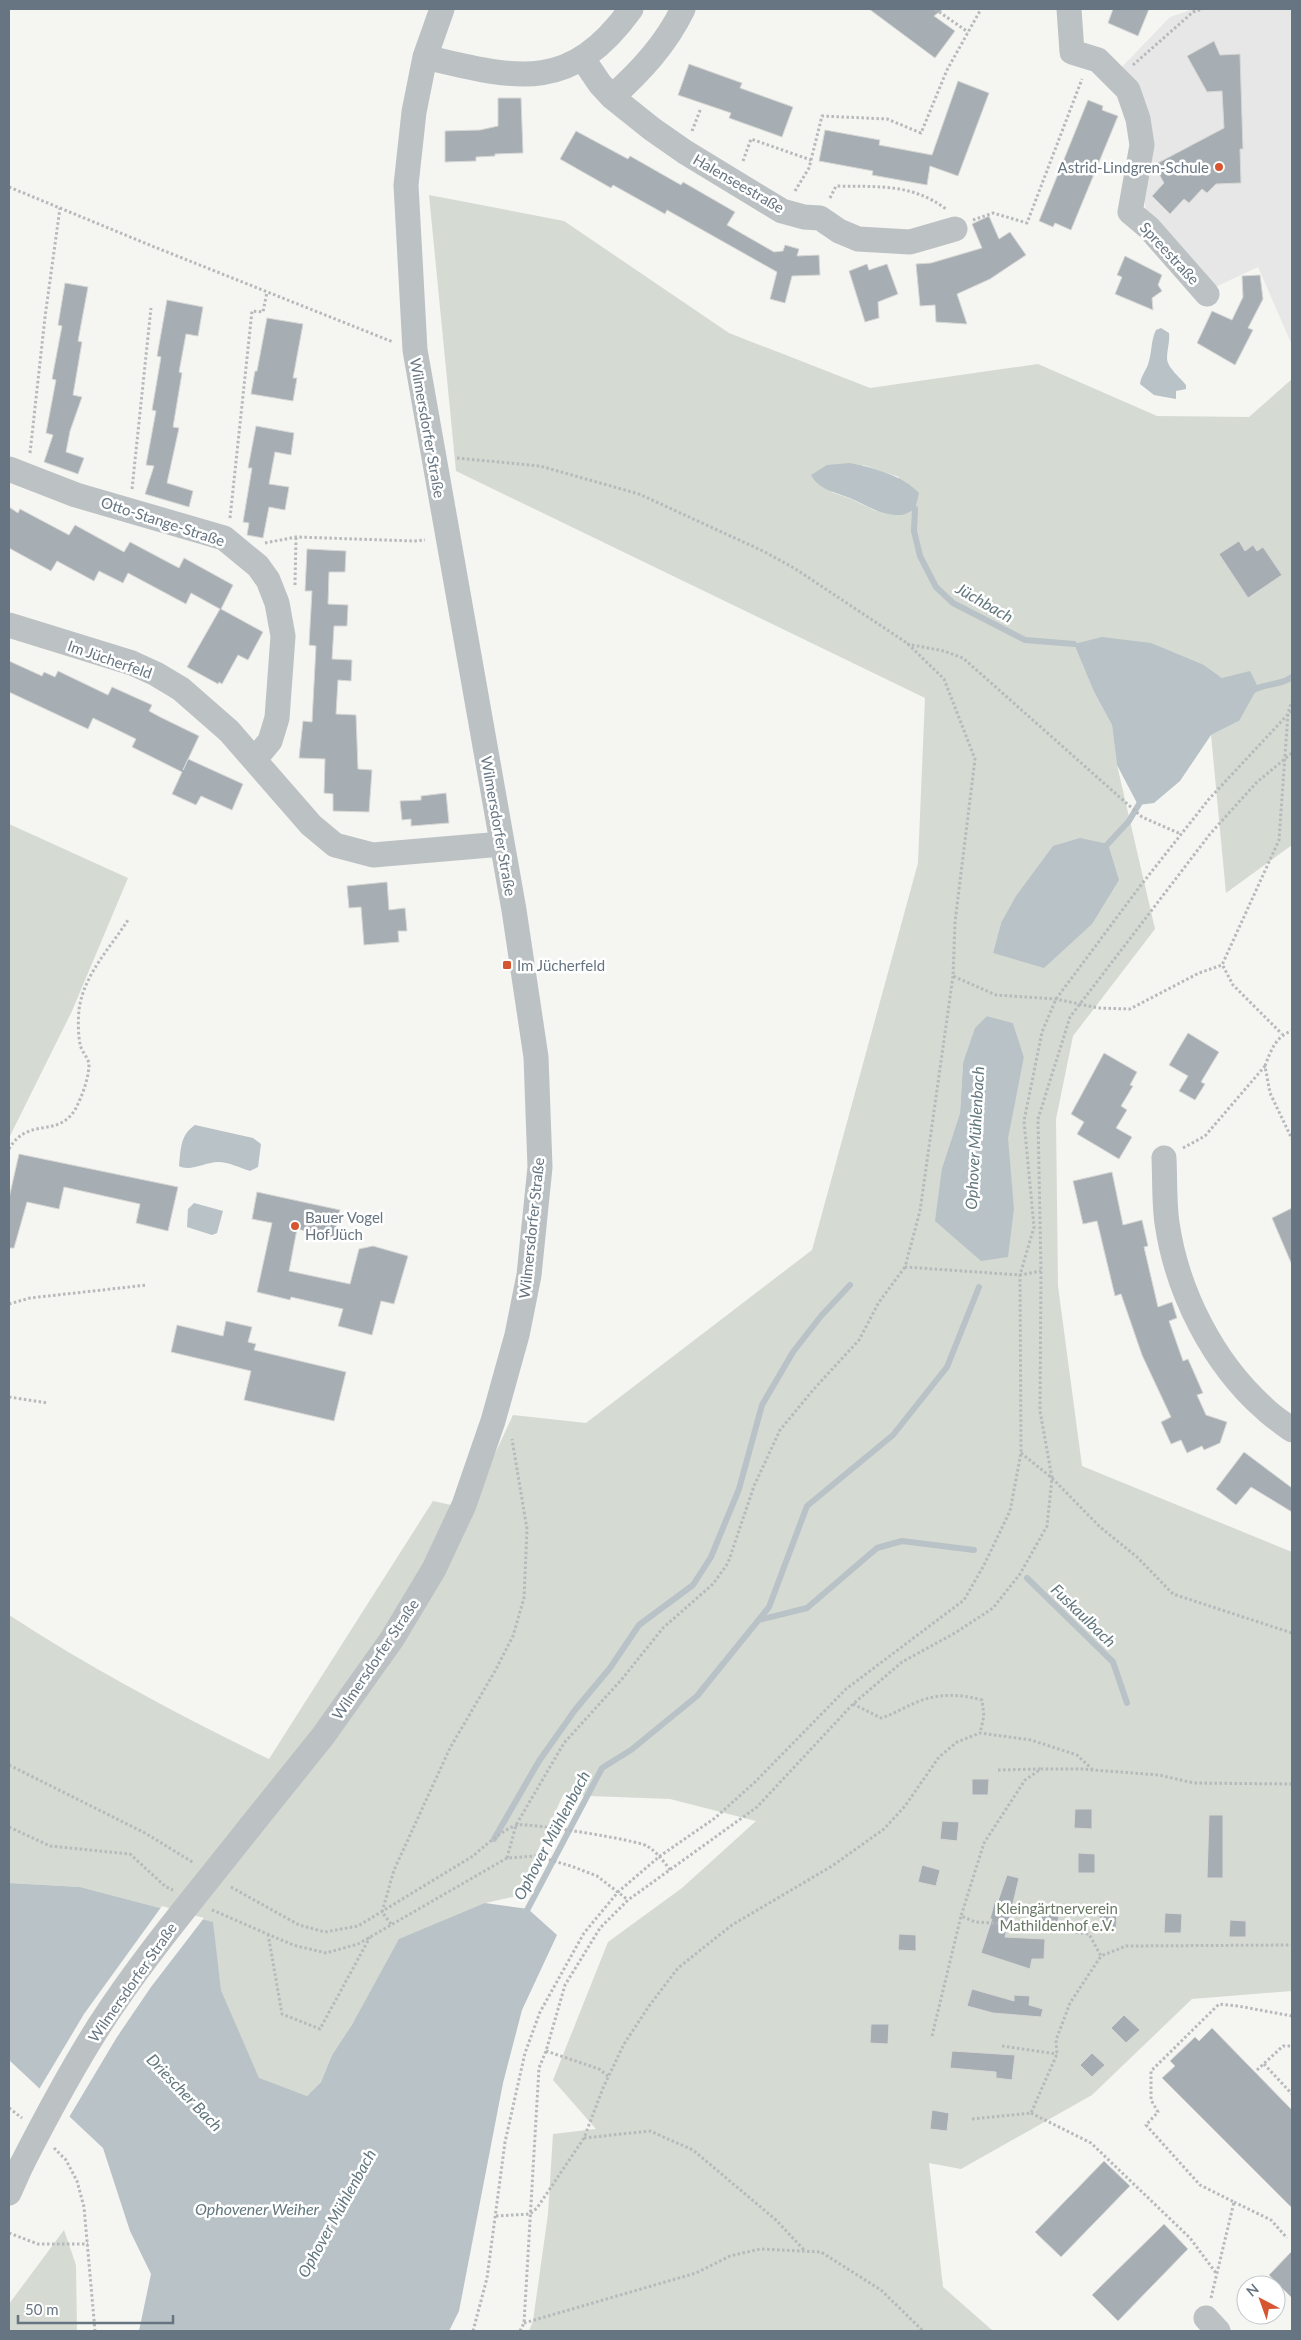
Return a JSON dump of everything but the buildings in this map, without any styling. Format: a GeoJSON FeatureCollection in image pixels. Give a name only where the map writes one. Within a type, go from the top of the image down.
{"type":"FeatureCollection","features":[{"type":"Feature","properties":{"kind":"street","name":"Wilmersdorfer Straße"},"geometry":{"type":"LineString","coordinates":[[9,2193],[57,2096],[100,2024],[173,1924],[323,1736],[392,1639],[434,1569],[464,1504],[493,1420],[517,1335],[529,1275],[540,1167],[536,1057],[502,844],[415,350],[406,185],[414,112],[425,57],[442,9]]}},
{"type":"Feature","properties":{"kind":"street"},"geometry":{"type":"LineString","coordinates":[[425,57],[505,75],[533,74],[559,68],[583,58],[618,26],[631,9]]}},
{"type":"Feature","properties":{"kind":"street"},"geometry":{"type":"LineString","coordinates":[[612,97],[642,69],[665,41],[684,9]]}},
{"type":"Feature","properties":{"kind":"street"},"geometry":{"type":"LineString","coordinates":[[1069,9],[1072,52]]}},
{"type":"Feature","properties":{"kind":"street","name":"Spreestraße"},"geometry":{"type":"LineString","coordinates":[[1072,52],[1098,60],[1128,90],[1138,119],[1142,144],[1130,212],[1149,228],[1207,294]]}},
{"type":"Feature","properties":{"kind":"street","name":"Halenseestraße"},"geometry":{"type":"LineString","coordinates":[[583,58],[600,84],[612,97],[685,152],[782,210],[804,217],[820,218],[839,231],[858,239],[910,242],[953,220]]}},
{"type":"Feature","properties":{"kind":"street","name":"Otto-Stange-Straße"},"geometry":{"type":"LineString","coordinates":[[18,473],[76,495],[224,538],[258,566],[268,580],[277,603],[283,636],[277,718],[270,740],[255,759]]}},
{"type":"Feature","properties":{"kind":"street","name":"Im Jücherfeld"},"geometry":{"type":"LineString","coordinates":[[9,625],[132,663],[156,674],[181,689],[202,706],[255,759],[310,825],[335,845],[373,855],[502,844]]}},
{"type":"Feature","properties":{"kind":"street"},"geometry":{"type":"LineString","coordinates":[[1164,1158],[1166,1222],[1179,1276],[1202,1328],[1223,1361],[1240,1382],[1265,1409],[1292,1430]]}},
{"type":"Feature","properties":{"kind":"path"},"geometry":{"type":"LineString","coordinates":[[935,9],[968,32]]}},
{"type":"Feature","properties":{"kind":"path"},"geometry":{"type":"LineString","coordinates":[[782,210],[809,168],[822,116],[887,119],[921,133],[947,70],[981,9]]}},
{"type":"Feature","properties":{"kind":"path"},"geometry":{"type":"LineString","coordinates":[[1117,79],[1193,12],[1203,9]]}},
{"type":"Feature","properties":{"kind":"path"},"geometry":{"type":"LineString","coordinates":[[1000,215],[1027,223],[1082,80],[1072,52]]}},
{"type":"Feature","properties":{"kind":"path"},"geometry":{"type":"LineString","coordinates":[[736,182],[751,139],[811,160]]}},
{"type":"Feature","properties":{"kind":"path"},"geometry":{"type":"LineString","coordinates":[[820,218],[836,186],[899,187],[936,202],[953,220]]}},
{"type":"Feature","properties":{"kind":"path"},"geometry":{"type":"LineString","coordinates":[[9,187],[415,350]]}},
{"type":"Feature","properties":{"kind":"path"},"geometry":{"type":"LineString","coordinates":[[18,473],[45,317],[60,208]]}},
{"type":"Feature","properties":{"kind":"path"},"geometry":{"type":"LineString","coordinates":[[224,538],[229,521],[252,311],[262,312],[267,292]]}},
{"type":"Feature","properties":{"kind":"path"},"geometry":{"type":"LineString","coordinates":[[129,509],[151,308]]}},
{"type":"Feature","properties":{"kind":"path"},"geometry":{"type":"LineString","coordinates":[[432,455],[540,466],[638,494],[763,551],[794,568],[907,644],[944,679],[975,759],[955,922],[953,976],[920,1212],[905,1268],[879,1302],[859,1340],[812,1390],[780,1430],[754,1486],[728,1564],[713,1584],[663,1628],[622,1679],[564,1743],[516,1825],[507,1858]]}},
{"type":"Feature","properties":{"kind":"path"},"geometry":{"type":"LineString","coordinates":[[244,553],[258,544],[296,537],[416,541],[447,536]]}},
{"type":"Feature","properties":{"kind":"path"},"geometry":{"type":"LineString","coordinates":[[277,603],[295,592],[296,537]]}},
{"type":"Feature","properties":{"kind":"path"},"geometry":{"type":"LineString","coordinates":[[907,644],[944,651],[964,658],[1142,817],[1181,834]]}},
{"type":"Feature","properties":{"kind":"path"},"geometry":{"type":"LineString","coordinates":[[953,976],[996,995],[1056,999],[1098,1008],[1130,1009],[1199,973],[1222,965],[1279,840],[1288,713],[1292,701]]}},
{"type":"Feature","properties":{"kind":"path"},"geometry":{"type":"LineString","coordinates":[[473,2331],[487,2278],[499,2181],[525,2053],[540,2012],[584,1933],[618,1892],[660,1856],[715,1818],[755,1782],[846,1689],[964,1600],[1010,1512],[1021,1453],[1020,1275],[1034,1227],[1024,1120],[1042,1032],[1056,999],[1181,834],[1209,799],[1292,710]]}},
{"type":"Feature","properties":{"kind":"path"},"geometry":{"type":"LineString","coordinates":[[520,2331],[524,2323],[539,2068],[546,2051],[565,1985],[600,1928],[628,1900],[671,1871],[757,1807],[853,1704],[902,1662],[955,1633],[993,1608],[1020,1574],[1046,1526],[1052,1478],[1040,1411],[1041,1271],[1038,1119],[1070,1017],[1078,1004],[1210,834],[1256,783],[1286,756],[1292,753]]}},
{"type":"Feature","properties":{"kind":"path"},"geometry":{"type":"LineString","coordinates":[[9,1149],[15,1139],[28,1129],[57,1126],[67,1120],[76,1108],[87,1080],[89,1063],[80,1045],[79,1010],[84,988],[128,920]]}},
{"type":"Feature","properties":{"kind":"path"},"geometry":{"type":"LineString","coordinates":[[1222,965],[1232,985],[1282,1034]]}},
{"type":"Feature","properties":{"kind":"path"},"geometry":{"type":"LineString","coordinates":[[1164,1158],[1205,1136],[1265,1066],[1272,1048],[1282,1034],[1292,1031]]}},
{"type":"Feature","properties":{"kind":"path"},"geometry":{"type":"LineString","coordinates":[[1265,1066],[1270,1093],[1292,1139]]}},
{"type":"Feature","properties":{"kind":"path"},"geometry":{"type":"LineString","coordinates":[[905,1268],[1020,1275],[1041,1271]]}},
{"type":"Feature","properties":{"kind":"path"},"geometry":{"type":"LineString","coordinates":[[9,1304],[30,1298],[146,1285]]}},
{"type":"Feature","properties":{"kind":"path"},"geometry":{"type":"LineString","coordinates":[[9,1397],[48,1403]]}},
{"type":"Feature","properties":{"kind":"path"},"geometry":{"type":"LineString","coordinates":[[382,1912],[394,1870],[450,1748],[495,1671],[512,1636],[524,1598],[527,1529],[510,1432],[493,1420]]}},
{"type":"Feature","properties":{"kind":"path"},"geometry":{"type":"LineString","coordinates":[[1021,1453],[1052,1478],[1100,1528],[1138,1557],[1173,1594],[1292,1633]]}},
{"type":"Feature","properties":{"kind":"path"},"geometry":{"type":"LineString","coordinates":[[853,1704],[881,1718],[896,1713],[917,1702],[940,1695],[961,1694],[982,1700],[984,1716],[980,1733]]}},
{"type":"Feature","properties":{"kind":"path"},"geometry":{"type":"LineString","coordinates":[[496,2216],[530,2214],[537,2208],[584,2138],[608,2076],[624,2044],[649,2006],[678,1968],[732,1926],[832,1866],[884,1829],[905,1806],[939,1757],[957,1742],[980,1733],[1031,1740],[1077,1755],[1093,1770]]}},
{"type":"Feature","properties":{"kind":"path"},"geometry":{"type":"LineString","coordinates":[[9,1765],[145,1833],[202,1868]]}},
{"type":"Feature","properties":{"kind":"path"},"geometry":{"type":"LineString","coordinates":[[932,2036],[950,1956],[984,1842],[1025,1780],[1041,1769]]}},
{"type":"Feature","properties":{"kind":"path"},"geometry":{"type":"LineString","coordinates":[[998,1770],[1093,1770],[1159,1775],[1194,1783],[1292,1784]]}},
{"type":"Feature","properties":{"kind":"path"},"geometry":{"type":"LineString","coordinates":[[226,1884],[299,1925],[325,1932],[358,1926],[473,1856],[486,1844],[516,1825],[551,1828],[646,1845],[660,1856],[671,1871]]}},
{"type":"Feature","properties":{"kind":"path"},"geometry":{"type":"LineString","coordinates":[[358,1944],[507,1858],[536,1856],[571,1866],[597,1876],[628,1900]]}},
{"type":"Feature","properties":{"kind":"path"},"geometry":{"type":"LineString","coordinates":[[382,1912],[391,1924]]}},
{"type":"Feature","properties":{"kind":"path"},"geometry":{"type":"LineString","coordinates":[[961,1916],[975,1922],[1011,1924],[1089,1934],[1101,1956]]}},
{"type":"Feature","properties":{"kind":"path"},"geometry":{"type":"LineString","coordinates":[[268,1934],[282,2014],[320,2028],[370,1937]]}},
{"type":"Feature","properties":{"kind":"path"},"geometry":{"type":"LineString","coordinates":[[1031,2113],[1056,2054],[1056,2040],[1070,2003],[1101,1956],[1126,1946],[1292,1945]]}},
{"type":"Feature","properties":{"kind":"path"},"geometry":{"type":"LineString","coordinates":[[1287,2238],[1270,2220],[1200,2185],[1146,2125],[1158,2112],[1151,2100],[1151,2071],[1219,2004],[1292,2016]]}},
{"type":"Feature","properties":{"kind":"path"},"geometry":{"type":"LineString","coordinates":[[1002,2046],[1056,2054]]}},
{"type":"Feature","properties":{"kind":"path"},"geometry":{"type":"LineString","coordinates":[[1258,2070],[1283,2046],[1292,2046]]}},
{"type":"Feature","properties":{"kind":"path"},"geometry":{"type":"LineString","coordinates":[[546,2051],[599,2069],[608,2076]]}},
{"type":"Feature","properties":{"kind":"path"},"geometry":{"type":"LineString","coordinates":[[1264,2064],[1292,2094]]}},
{"type":"Feature","properties":{"kind":"path"},"geometry":{"type":"LineString","coordinates":[[9,2108],[27,2122]]}},
{"type":"Feature","properties":{"kind":"path"},"geometry":{"type":"LineString","coordinates":[[972,2119],[1031,2113],[1091,2143],[1190,2238],[1216,2273]]}},
{"type":"Feature","properties":{"kind":"path"},"geometry":{"type":"LineString","coordinates":[[584,2138],[650,2131],[693,2150],[776,2220],[804,2251]]}},
{"type":"Feature","properties":{"kind":"path"},"geometry":{"type":"LineString","coordinates":[[53,2147],[66,2160],[77,2181],[84,2207],[95,2331]]}},
{"type":"Feature","properties":{"kind":"path"},"geometry":{"type":"LineString","coordinates":[[1212,2325],[1216,2273],[1234,2202]]}},
{"type":"Feature","properties":{"kind":"path"},"geometry":{"type":"LineString","coordinates":[[9,2234],[38,2244],[88,2244]]}},
{"type":"Feature","properties":{"kind":"path"},"geometry":{"type":"LineString","coordinates":[[524,2323],[696,2273],[730,2256],[760,2249],[821,2252],[881,2290],[923,2331]]}},
{"type":"Feature","properties":{"kind":"shaded area","name":"Astrid-Lindgren-Schule"},"geometry":{"type":"Polygon","coordinates":[[[1193,9],[1292,9],[1292,345],[1258,267],[1213,288],[1147,216],[1120,69],[1170,17],[1193,9]]]}},
{"type":"Feature","properties":{"kind":"green space","name":"Kleingärtnerverein Mathildenhof e.V."},"geometry":{"type":"Polygon","coordinates":[[[429,195],[564,221],[729,333],[870,388],[1038,364],[1157,416],[1249,417],[1292,379],[1292,845],[1226,893],[1211,735],[1239,721],[1222,678],[1204,665],[1074,644],[1094,692],[1112,725],[1117,765],[1155,929],[1073,1036],[1056,1119],[1058,1286],[1082,1466],[1292,1552],[1292,1991],[1192,1999],[1092,2095],[961,2169],[929,2163],[943,2287],[993,2331],[529,2331],[533,2321],[548,2214],[553,2134],[596,2129],[553,2080],[608,1942],[682,1888],[756,1821],[670,1799],[563,1795],[517,1896],[485,1903],[353,2023],[332,2055],[321,2082],[307,2096],[259,2079],[221,1990],[212,1922],[80,1887],[9,1883],[9,1615],[137,1691],[269,1759],[433,1501],[469,1509],[513,1415],[586,1423],[812,1250],[918,863],[925,698],[456,471],[429,195]],[[863,465],[831,492],[876,511],[899,477],[863,465]],[[1001,923],[993,953],[1009,956],[1001,923]],[[987,1016],[963,1063],[960,1113],[942,1168],[1014,1208],[1007,1138],[1024,1057],[1013,1023],[987,1016]]]}},
{"type":"Feature","properties":{"kind":"green space"},"geometry":{"type":"Polygon","coordinates":[[[9,824],[128,878],[72,1011],[9,1138],[9,824]]]}},
{"type":"Feature","properties":{"kind":"green space"},"geometry":{"type":"Polygon","coordinates":[[[64,2230],[76,2265],[77,2331],[9,2331],[9,2304],[64,2230]]]}},
{"type":"Feature","properties":{"kind":"water"},"geometry":{"type":"Polygon","coordinates":[[[1161,328],[1169,333],[1168,362],[1186,385],[1186,389],[1176,391],[1176,399],[1154,395],[1140,384],[1149,361],[1154,334],[1156,330],[1161,328]]]}},
{"type":"Feature","properties":{"kind":"water"},"geometry":{"type":"Polygon","coordinates":[[[850,463],[887,473],[904,481],[919,493],[915,509],[901,515],[887,514],[823,487],[811,475],[827,465],[850,463]]]}},
{"type":"Feature","properties":{"kind":"water"},"geometry":{"type":"Polygon","coordinates":[[[1102,637],[1151,643],[1204,665],[1222,678],[1250,671],[1258,687],[1239,721],[1211,735],[1180,781],[1154,803],[1138,805],[1117,765],[1112,725],[1094,692],[1074,644],[1102,637]]]}},
{"type":"Feature","properties":{"kind":"water"},"geometry":{"type":"Polygon","coordinates":[[[1080,838],[1108,844],[1119,880],[1092,924],[1044,968],[993,953],[1001,923],[1016,896],[1053,846],[1080,838]]]}},
{"type":"Feature","properties":{"kind":"water"},"geometry":{"type":"Polygon","coordinates":[[[987,1016],[1013,1023],[1024,1057],[1008,1138],[1014,1208],[1008,1257],[981,1261],[935,1221],[942,1168],[960,1113],[963,1063],[975,1028],[987,1016]]]}},
{"type":"Feature","properties":{"kind":"water"},"geometry":{"type":"Polygon","coordinates":[[[195,1125],[253,1138],[261,1144],[258,1167],[250,1171],[222,1162],[213,1162],[188,1168],[179,1166],[184,1138],[186,1133],[195,1125]]]}},
{"type":"Feature","properties":{"kind":"water"},"geometry":{"type":"Polygon","coordinates":[[[194,1203],[223,1211],[217,1233],[212,1235],[187,1227],[188,1209],[194,1203]]]}},
{"type":"Feature","properties":{"kind":"water","name":"Ophovener Weiher"},"geometry":{"type":"Polygon","coordinates":[[[9,1883],[80,1887],[213,1922],[221,1990],[259,2078],[307,2096],[321,2082],[332,2055],[353,2023],[399,1939],[485,1903],[528,1909],[557,1935],[522,2010],[503,2083],[459,2311],[449,2331],[139,2331],[151,2274],[130,2231],[103,2148],[9,2060],[9,1883]]]}},
{"type":"Feature","properties":{"kind":"pier"},"geometry":{"type":"Polygon","coordinates":[[[162,1906],[204,1918],[151,1987],[117,2037],[68,2119],[38,2091],[84,2014],[162,1906]]]}},
{"type":"Feature","properties":{"kind":"waterway","name":"Jüchbach"},"geometry":{"type":"LineString","coordinates":[[915,509],[914,531],[920,556],[936,587],[953,603],[1025,640],[1074,644]]}},
{"type":"Feature","properties":{"kind":"waterway","name":"Ophover Mühlenbach"},"geometry":{"type":"LineString","coordinates":[[1252,691],[1292,677]]}},
{"type":"Feature","properties":{"kind":"waterway"},"geometry":{"type":"LineString","coordinates":[[1104,848],[1129,821],[1142,799]]}},
{"type":"Feature","properties":{"kind":"waterway"},"geometry":{"type":"LineString","coordinates":[[494,1839],[539,1761],[575,1710],[610,1668],[639,1625],[693,1585],[711,1557],[739,1489],[762,1405],[793,1352],[821,1316],[850,1285]]}},
{"type":"Feature","properties":{"kind":"waterway","name":"Ophover Mühlenbach"},"geometry":{"type":"LineString","coordinates":[[524,1916],[602,1768],[631,1750],[697,1696],[769,1607],[807,1506],[893,1435],[947,1367],[979,1287]]}},
{"type":"Feature","properties":{"kind":"waterway","name":"Fuskaulbach"},"geometry":{"type":"LineString","coordinates":[[759,1620],[807,1608],[877,1548],[902,1541],[974,1550]]}},
{"type":"Feature","properties":{"kind":"waterway","name":"Fuskaulbach"},"geometry":{"type":"LineString","coordinates":[[1027,1578],[1113,1662],[1127,1703]]}},
{"type":"Feature","properties":{"kind":"place","name":"Astrid-Lindgren-Schule"},"geometry":{"type":"Point","coordinates":[1219,167]}},
{"type":"Feature","properties":{"kind":"place","name":"Im Jücherfeld"},"geometry":{"type":"Point","coordinates":[507,965]}},
{"type":"Feature","properties":{"kind":"place","name":"Bauer Vogel Hof Jüch"},"geometry":{"type":"Point","coordinates":[295,1226]}},
{"type":"Feature","properties":{"kind":"water label","name":"Driescher Bach"},"geometry":{"type":"Point","coordinates":[185,2092]}}]}
